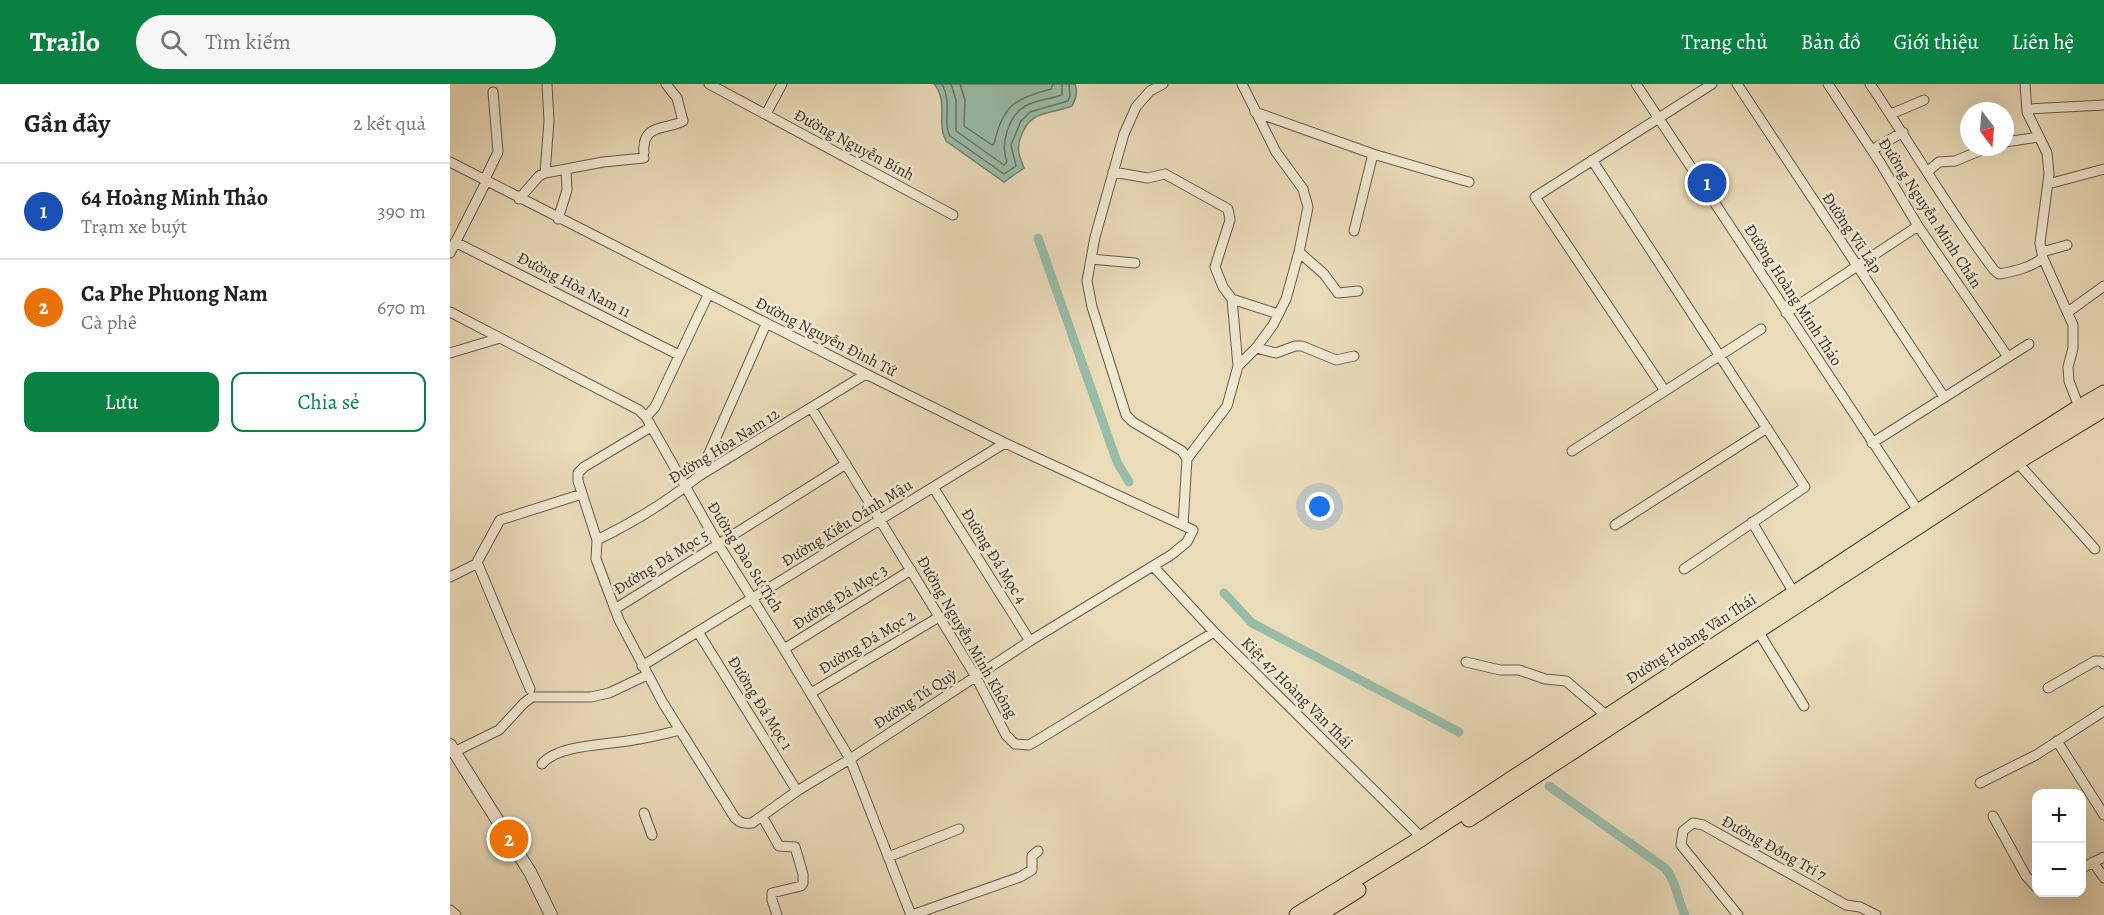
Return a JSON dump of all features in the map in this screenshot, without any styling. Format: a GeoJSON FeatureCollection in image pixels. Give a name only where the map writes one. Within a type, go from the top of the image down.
{"type":"FeatureCollection","features":[{"type":"Feature","properties":{"kind":"main road","name":"Đường Hoàng Văn Thái"},"geometry":{"type":"LineString","coordinates":[[1318,915],[1491,799],[1758,631],[2079,407],[2104,393]]}},
{"type":"Feature","properties":{"kind":"main road","name":"Đường Hoàng Văn Thái"},"geometry":{"type":"LineString","coordinates":[[1297,915],[1422,838],[1491,799],[1607,716],[1794,593],[2104,409]]}},
{"type":"Feature","properties":{"kind":"street"},"geometry":{"type":"LineString","coordinates":[[545,172],[548,129],[547,84]]}},
{"type":"Feature","properties":{"kind":"street"},"geometry":{"type":"LineString","coordinates":[[519,199],[545,172],[644,155],[644,142],[656,129],[682,121],[677,98],[666,84]]}},
{"type":"Feature","properties":{"kind":"street","name":"Đường Nguyễn Bính"},"geometry":{"type":"LineString","coordinates":[[709,84],[953,214]]}},
{"type":"Feature","properties":{"kind":"street"},"geometry":{"type":"LineString","coordinates":[[766,114],[782,84]]}},
{"type":"Feature","properties":{"kind":"street"},"geometry":{"type":"LineString","coordinates":[[1163,84],[1150,91],[1136,107],[1124,134],[1095,237],[1087,281],[1092,307],[1126,415],[1133,422],[1182,452],[1187,459]]}},
{"type":"Feature","properties":{"kind":"street"},"geometry":{"type":"LineString","coordinates":[[1238,366],[1256,348],[1286,299],[1308,207],[1303,189],[1276,152],[1242,84]]}},
{"type":"Feature","properties":{"kind":"street","name":"Đường Hoàng Minh Thảo"},"geometry":{"type":"LineString","coordinates":[[1636,84],[1922,517]]}},
{"type":"Feature","properties":{"kind":"street"},"geometry":{"type":"LineString","coordinates":[[1665,391],[1535,197],[1712,84]]}},
{"type":"Feature","properties":{"kind":"street","name":"Đường Vũ Lập"},"geometry":{"type":"LineString","coordinates":[[1737,84],[1944,397]]}},
{"type":"Feature","properties":{"kind":"street","name":"Đường Nguyễn Minh Chấn"},"geometry":{"type":"LineString","coordinates":[[1828,84],[1872,150],[1918,226],[2008,357]]}},
{"type":"Feature","properties":{"kind":"street"},"geometry":{"type":"LineString","coordinates":[[1870,84],[1962,228],[1994,270],[2000,274],[2021,270],[2032,266],[2042,255],[2067,244]]}},
{"type":"Feature","properties":{"kind":"street"},"geometry":{"type":"LineString","coordinates":[[2025,84],[2027,109],[2047,153],[2049,174],[2040,243],[2042,255],[2073,325],[2073,348],[2068,367],[2069,381],[2079,407]]}},
{"type":"Feature","properties":{"kind":"street"},"geometry":{"type":"LineString","coordinates":[[450,253],[498,152],[493,92]]}},
{"type":"Feature","properties":{"kind":"street"},"geometry":{"type":"LineString","coordinates":[[1891,114],[1924,100]]}},
{"type":"Feature","properties":{"kind":"street"},"geometry":{"type":"LineString","coordinates":[[2027,109],[2104,105]]}},
{"type":"Feature","properties":{"kind":"street"},"geometry":{"type":"LineString","coordinates":[[1255,112],[1373,154],[1469,182]]}},
{"type":"Feature","properties":{"kind":"street"},"geometry":{"type":"LineString","coordinates":[[1872,150],[1902,132]]}},
{"type":"Feature","properties":{"kind":"street"},"geometry":{"type":"LineString","coordinates":[[2014,141],[2039,137]]}},
{"type":"Feature","properties":{"kind":"street"},"geometry":{"type":"LineString","coordinates":[[1354,231],[1373,154]]}},
{"type":"Feature","properties":{"kind":"street"},"geometry":{"type":"LineString","coordinates":[[1927,172],[1939,162],[1954,161],[1966,156]]}},
{"type":"Feature","properties":{"kind":"street"},"geometry":{"type":"LineString","coordinates":[[1592,160],[1805,487],[1684,569]]}},
{"type":"Feature","properties":{"kind":"street","name":"Đường Nguyễn Đình Tứ"},"geometry":{"type":"LineString","coordinates":[[450,162],[765,324],[1005,443],[1193,530]]}},
{"type":"Feature","properties":{"kind":"street"},"geometry":{"type":"LineString","coordinates":[[558,219],[567,190],[566,169]]}},
{"type":"Feature","properties":{"kind":"street"},"geometry":{"type":"LineString","coordinates":[[2048,184],[2104,169]]}},
{"type":"Feature","properties":{"kind":"street"},"geometry":{"type":"LineString","coordinates":[[1113,172],[1148,178],[1165,174],[1228,209],[1230,220],[1215,267],[1223,287],[1232,299],[1238,366],[1227,406],[1187,459],[1183,525]]}},
{"type":"Feature","properties":{"kind":"street"},"geometry":{"type":"LineString","coordinates":[[1786,313],[1918,226]]}},
{"type":"Feature","properties":{"kind":"street","name":"Đường Hòa Nam 11"},"geometry":{"type":"LineString","coordinates":[[455,242],[679,355]]}},
{"type":"Feature","properties":{"kind":"street"},"geometry":{"type":"LineString","coordinates":[[1299,252],[1324,274],[1338,293],[1358,291]]}},
{"type":"Feature","properties":{"kind":"street"},"geometry":{"type":"LineString","coordinates":[[1091,259],[1135,263]]}},
{"type":"Feature","properties":{"kind":"street"},"geometry":{"type":"LineString","coordinates":[[2068,312],[2104,286]]}},
{"type":"Feature","properties":{"kind":"street"},"geometry":{"type":"LineString","coordinates":[[646,417],[655,407],[708,295]]}},
{"type":"Feature","properties":{"kind":"street"},"geometry":{"type":"LineString","coordinates":[[1232,299],[1278,314]]}},
{"type":"Feature","properties":{"kind":"street","name":"Đường Đào Sư Tích"},"geometry":{"type":"LineString","coordinates":[[450,312],[621,400],[639,410],[646,417],[718,544],[850,759],[912,915],[1030,872],[1033,866],[1032,856],[1038,851]]}},
{"type":"Feature","properties":{"kind":"street"},"geometry":{"type":"LineString","coordinates":[[699,477],[765,324]]}},
{"type":"Feature","properties":{"kind":"street"},"geometry":{"type":"LineString","coordinates":[[1572,451],[1761,329]]}},
{"type":"Feature","properties":{"kind":"street"},"geometry":{"type":"LineString","coordinates":[[450,353],[500,338]]}},
{"type":"Feature","properties":{"kind":"street"},"geometry":{"type":"LineString","coordinates":[[1872,443],[2029,344]]}},
{"type":"Feature","properties":{"kind":"street"},"geometry":{"type":"LineString","coordinates":[[1256,348],[1276,353],[1294,346],[1302,346],[1336,360],[1354,356]]}},
{"type":"Feature","properties":{"kind":"street","name":"Đường Hòa Nam 12"},"geometry":{"type":"LineString","coordinates":[[597,540],[624,526],[866,374]]}},
{"type":"Feature","properties":{"kind":"street","name":"Đường Nguyễn Minh Không"},"geometry":{"type":"LineString","coordinates":[[812,409],[976,677],[1006,735],[1016,744],[1029,745],[1214,632]]}},
{"type":"Feature","properties":{"kind":"street","name":"Đường Tú Quỳ"},"geometry":{"type":"LineString","coordinates":[[651,427],[581,469],[578,476],[597,540],[596,559],[615,609],[645,670],[735,818],[746,824],[752,823],[797,791],[1030,641],[1154,566],[1187,542],[1193,530]]}},
{"type":"Feature","properties":{"kind":"street"},"geometry":{"type":"LineString","coordinates":[[1615,525],[1767,428]]}},
{"type":"Feature","properties":{"kind":"street","name":"Đường Kiều Oánh Mậu"},"geometry":{"type":"LineString","coordinates":[[452,749],[499,730],[532,697],[591,697],[609,693],[698,632],[1005,443]]}},
{"type":"Feature","properties":{"kind":"street"},"geometry":{"type":"LineString","coordinates":[[2018,462],[2095,549]]}},
{"type":"Feature","properties":{"kind":"street","name":"Đường Đá Mọc 5"},"geometry":{"type":"LineString","coordinates":[[615,609],[846,464]]}},
{"type":"Feature","properties":{"kind":"street","name":"Đường Đá Mọc 4"},"geometry":{"type":"LineString","coordinates":[[933,487],[1030,641]]}},
{"type":"Feature","properties":{"kind":"street"},"geometry":{"type":"LineString","coordinates":[[450,577],[477,562],[500,520],[582,494]]}},
{"type":"Feature","properties":{"kind":"street"},"geometry":{"type":"LineString","coordinates":[[1752,522],[1794,593]]}},
{"type":"Feature","properties":{"kind":"street"},"geometry":{"type":"LineString","coordinates":[[477,562],[530,689]]}},
{"type":"Feature","properties":{"kind":"street","name":"Kiệt 47 Hoàng Văn Thái"},"geometry":{"type":"LineString","coordinates":[[1154,566],[1214,632],[1422,838]]}},
{"type":"Feature","properties":{"kind":"street","name":"Đường Đá Mọc 3"},"geometry":{"type":"LineString","coordinates":[[784,649],[911,570]]}},
{"type":"Feature","properties":{"kind":"street","name":"Đường Đá Mọc 2"},"geometry":{"type":"LineString","coordinates":[[811,693],[939,617]]}},
{"type":"Feature","properties":{"kind":"street"},"geometry":{"type":"LineString","coordinates":[[1758,631],[1804,706]]}},
{"type":"Feature","properties":{"kind":"street","name":"Đường Đá Mọc 1"},"geometry":{"type":"LineString","coordinates":[[698,632],[797,791]]}},
{"type":"Feature","properties":{"kind":"street"},"geometry":{"type":"LineString","coordinates":[[2048,688],[2101,660]]}},
{"type":"Feature","properties":{"kind":"street"},"geometry":{"type":"LineString","coordinates":[[1466,662],[1500,670],[1519,670],[1545,679],[1566,681],[1607,716]]}},
{"type":"Feature","properties":{"kind":"street"},"geometry":{"type":"LineString","coordinates":[[1980,783],[2036,755],[2104,711]]}},
{"type":"Feature","properties":{"kind":"street"},"geometry":{"type":"LineString","coordinates":[[542,764],[546,759],[567,750],[634,740],[680,730]]}},
{"type":"Feature","properties":{"kind":"street"},"geometry":{"type":"LineString","coordinates":[[2057,741],[2104,815]]}},
{"type":"Feature","properties":{"kind":"street"},"geometry":{"type":"LineString","coordinates":[[452,749],[530,872],[551,915]]}},
{"type":"Feature","properties":{"kind":"street"},"geometry":{"type":"LineString","coordinates":[[644,813],[652,835]]}},
{"type":"Feature","properties":{"kind":"street"},"geometry":{"type":"LineString","coordinates":[[762,816],[779,846],[795,847],[804,879],[801,886],[772,893],[777,915]]}},
{"type":"Feature","properties":{"kind":"street"},"geometry":{"type":"LineString","coordinates":[[1994,816],[2026,876],[2032,882]]}},
{"type":"Feature","properties":{"kind":"street","name":"Đường Đồng Trí 7"},"geometry":{"type":"LineString","coordinates":[[1738,915],[1681,845],[1683,831],[1693,823],[1703,825],[1857,911],[1876,915]]}},
{"type":"Feature","properties":{"kind":"street"},"geometry":{"type":"LineString","coordinates":[[888,857],[959,829]]}},
{"type":"Feature","properties":{"kind":"street"},"geometry":{"type":"LineString","coordinates":[[2086,866],[2104,857]]}},
{"type":"Feature","properties":{"kind":"street"},"geometry":{"type":"LineString","coordinates":[[2094,862],[2104,878]]}},
{"type":"Feature","properties":{"kind":"street"},"geometry":{"type":"LineString","coordinates":[[450,910],[456,915]]}},
{"type":"Feature","properties":{"kind":"water"},"geometry":{"type":"Polygon","coordinates":[[[934,84],[1075,84],[1076,92],[1072,106],[1035,117],[1025,127],[1018,148],[1024,168],[1004,182],[946,141],[942,127],[941,98],[934,84]]]}},
{"type":"Feature","properties":{"kind":"waterway"},"geometry":{"type":"LineString","coordinates":[[1038,238],[1117,462],[1129,482]]}},
{"type":"Feature","properties":{"kind":"waterway"},"geometry":{"type":"LineString","coordinates":[[1224,593],[1252,623],[1459,732]]}},
{"type":"Feature","properties":{"kind":"waterway"},"geometry":{"type":"LineString","coordinates":[[1549,786],[1665,868],[1672,879],[1685,915]]}},
{"type":"Feature","properties":{"kind":"place","name":"64 Hoàng Minh Thảo"},"geometry":{"type":"Point","coordinates":[1707,183]}},
{"type":"Feature","properties":{"kind":"place","name":"Ca Phe Phuong Nam"},"geometry":{"type":"Point","coordinates":[509,839]}}]}
